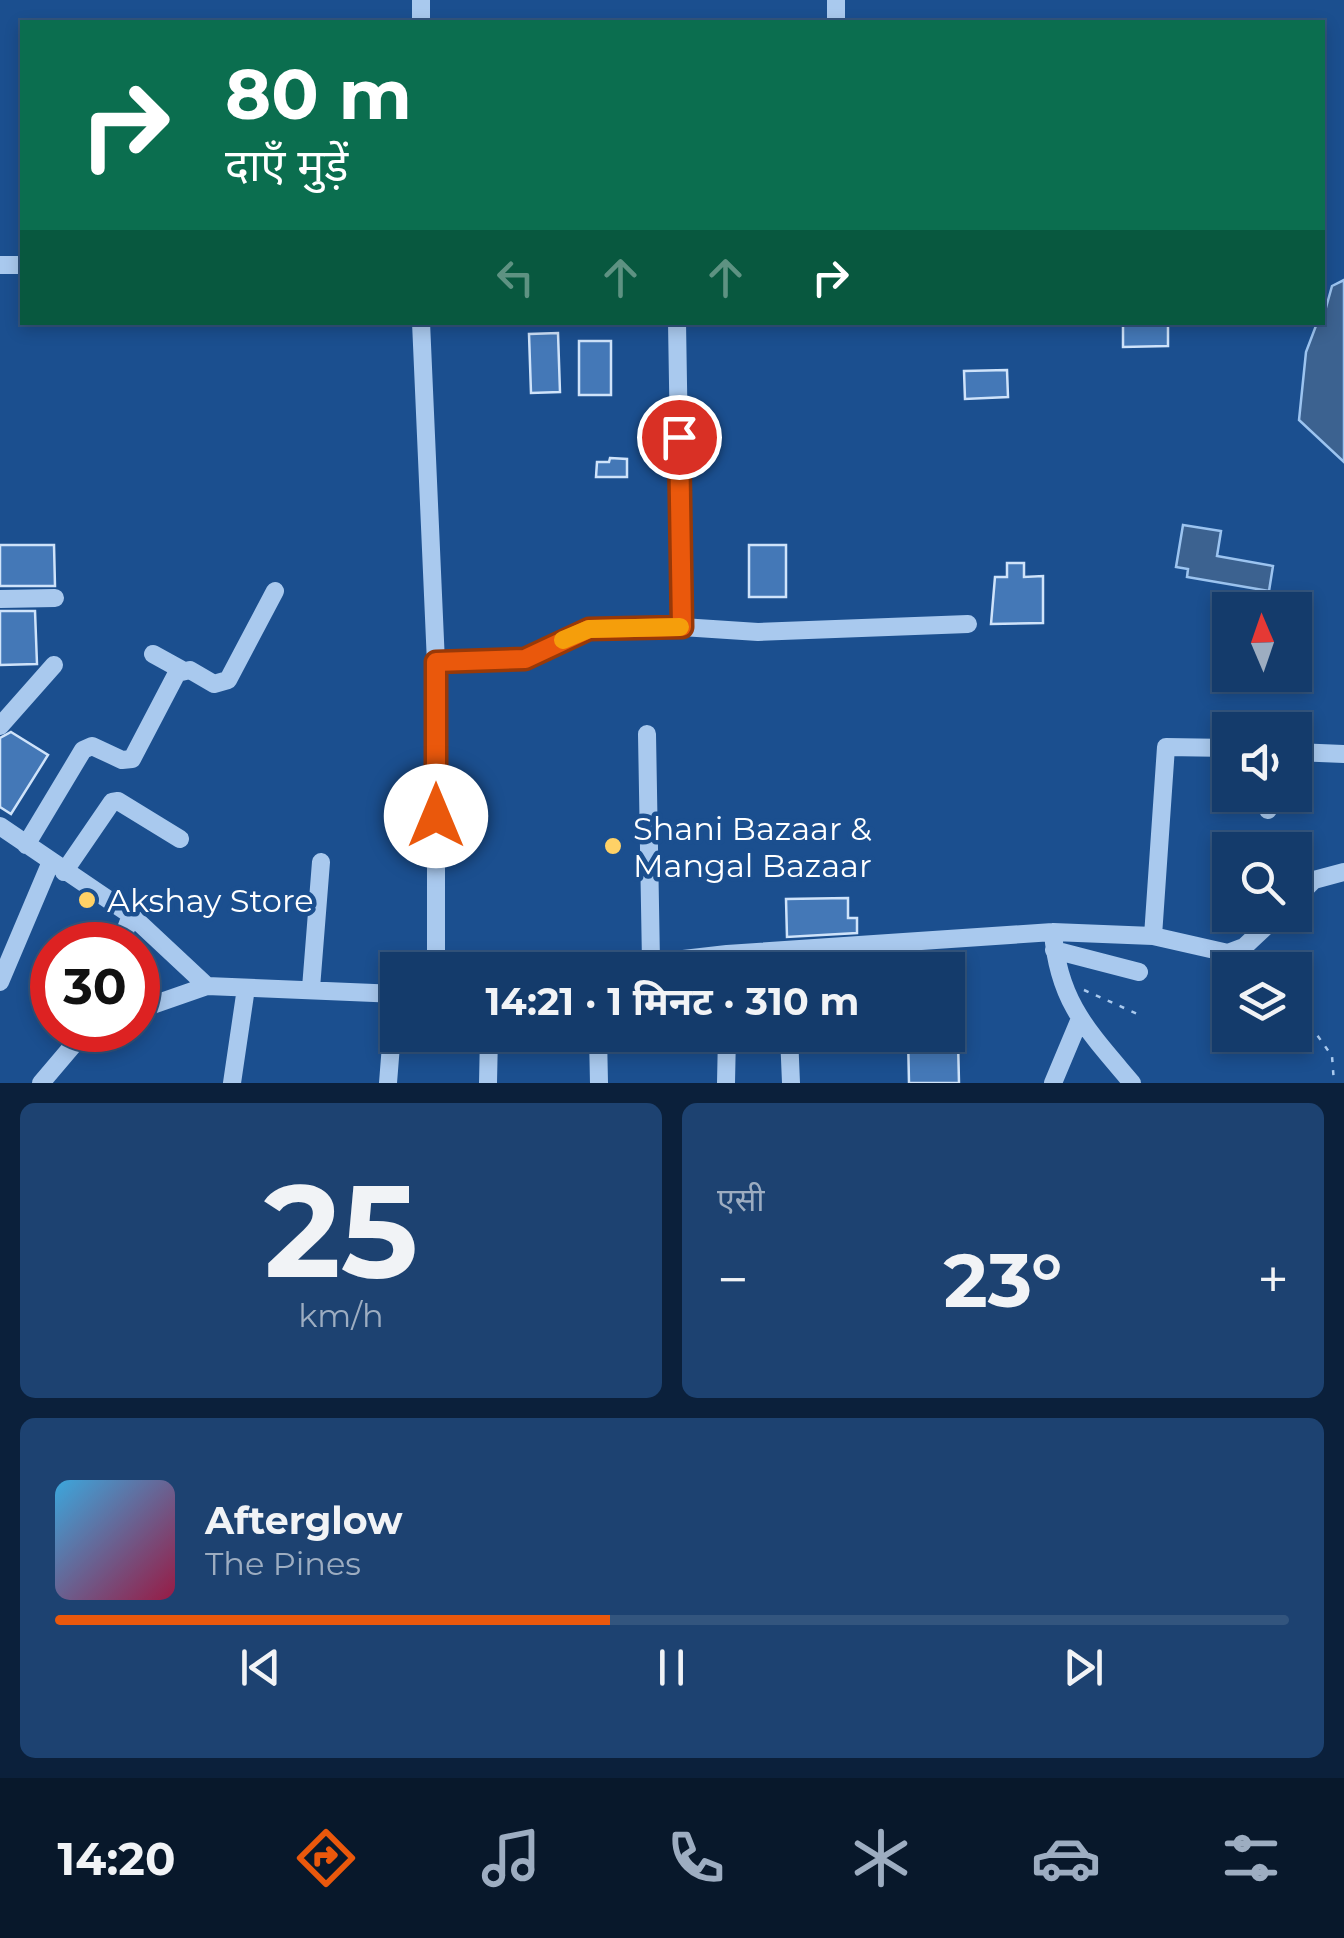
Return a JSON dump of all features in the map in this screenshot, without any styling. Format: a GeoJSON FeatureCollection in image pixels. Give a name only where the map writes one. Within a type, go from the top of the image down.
{"type":"FeatureCollection","features":[{"type":"Feature","properties":{"kind":"street"},"geometry":{"type":"LineString","coordinates":[[421,325],[436,662],[436,952]]}},
{"type":"Feature","properties":{"kind":"street"},"geometry":{"type":"LineString","coordinates":[[677,325],[682,627]]}},
{"type":"Feature","properties":{"kind":"street"},"geometry":{"type":"LineString","coordinates":[[154,654],[214,684],[228,680],[275,592]]}},
{"type":"Feature","properties":{"kind":"street"},"geometry":{"type":"LineString","coordinates":[[0,599],[55,598]]}},
{"type":"Feature","properties":{"kind":"street"},"geometry":{"type":"LineString","coordinates":[[436,662],[525,659],[589,629],[682,627],[758,632],[968,624]]}},
{"type":"Feature","properties":{"kind":"street"},"geometry":{"type":"LineString","coordinates":[[0,726],[54,665]]}},
{"type":"Feature","properties":{"kind":"street"},"geometry":{"type":"LineString","coordinates":[[26,845],[83,750],[92,746],[122,760],[132,759],[182,670]]}},
{"type":"Feature","properties":{"kind":"street"},"geometry":{"type":"LineString","coordinates":[[647,734],[651,952]]}},
{"type":"Feature","properties":{"kind":"street"},"geometry":{"type":"LineString","coordinates":[[1153,936],[1166,747],[1212,748]]}},
{"type":"Feature","properties":{"kind":"street"},"geometry":{"type":"LineString","coordinates":[[1312,753],[1344,754]]}},
{"type":"Feature","properties":{"kind":"street"},"geometry":{"type":"LineString","coordinates":[[0,982],[57,868],[112,802],[118,801],[180,839]]}},
{"type":"Feature","properties":{"kind":"street"},"geometry":{"type":"LineString","coordinates":[[2,833],[131,915],[207,986]]}},
{"type":"Feature","properties":{"kind":"street"},"geometry":{"type":"LineString","coordinates":[[311,988],[321,862]]}},
{"type":"Feature","properties":{"kind":"street"},"geometry":{"type":"LineString","coordinates":[[1312,882],[1344,872]]}},
{"type":"Feature","properties":{"kind":"street"},"geometry":{"type":"LineString","coordinates":[[128,922],[131,915]]}},
{"type":"Feature","properties":{"kind":"street"},"geometry":{"type":"LineString","coordinates":[[907,952],[1153,936],[1228,953],[1244,947],[1260,932]]}},
{"type":"Feature","properties":{"kind":"street"},"geometry":{"type":"LineString","coordinates":[[1054,941],[1139,972]]}},
{"type":"Feature","properties":{"kind":"street"},"geometry":{"type":"LineString","coordinates":[[1054,941],[1060,979],[1080,1021],[1132,1083]]}},
{"type":"Feature","properties":{"kind":"street"},"geometry":{"type":"LineString","coordinates":[[160,1002],[207,986],[380,993]]}},
{"type":"Feature","properties":{"kind":"street"},"geometry":{"type":"LineString","coordinates":[[232,1083],[246,988]]}},
{"type":"Feature","properties":{"kind":"street"},"geometry":{"type":"LineString","coordinates":[[1053,1083],[1080,1021]]}},
{"type":"Feature","properties":{"kind":"street"},"geometry":{"type":"LineString","coordinates":[[42,1083],[68,1052]]}},
{"type":"Feature","properties":{"kind":"street"},"geometry":{"type":"LineString","coordinates":[[388,1083],[391,1052]]}},
{"type":"Feature","properties":{"kind":"street"},"geometry":{"type":"LineString","coordinates":[[488,1083],[489,1052]]}},
{"type":"Feature","properties":{"kind":"street"},"geometry":{"type":"LineString","coordinates":[[598,1052],[599,1083]]}},
{"type":"Feature","properties":{"kind":"street"},"geometry":{"type":"LineString","coordinates":[[726,1052],[726,1083]]}},
{"type":"Feature","properties":{"kind":"street"},"geometry":{"type":"LineString","coordinates":[[790,1052],[791,1083]]}},
{"type":"Feature","properties":{"kind":"path"},"geometry":{"type":"LineString","coordinates":[[1060,979],[1142,1016]]}},
{"type":"Feature","properties":{"kind":"path"},"geometry":{"type":"LineString","coordinates":[[1312,1028],[1332,1056],[1334,1083]]}},
{"type":"Feature","properties":{"kind":"water"},"geometry":{"type":"Polygon","coordinates":[[[1344,280],[1344,462],[1299,420],[1306,352],[1316,325],[1325,325],[1332,286],[1344,280]]]}},
{"type":"Feature","properties":{"kind":"water"},"geometry":{"type":"Polygon","coordinates":[[[1183,525],[1221,531],[1217,556],[1273,566],[1269,591],[1187,577],[1188,569],[1176,567],[1183,525]]]}},
{"type":"Feature","properties":{"kind":"building"},"geometry":{"type":"Polygon","coordinates":[[[1123,325],[1168,325],[1168,346],[1123,347],[1123,325]]]}},
{"type":"Feature","properties":{"kind":"building"},"geometry":{"type":"Polygon","coordinates":[[[558,333],[560,392],[531,393],[529,334],[558,333]]]}},
{"type":"Feature","properties":{"kind":"building"},"geometry":{"type":"Polygon","coordinates":[[[579,341],[611,341],[611,395],[579,395],[579,341]]]}},
{"type":"Feature","properties":{"kind":"building"},"geometry":{"type":"Polygon","coordinates":[[[1007,370],[1008,397],[965,399],[964,371],[1007,370]]]}},
{"type":"Feature","properties":{"kind":"building"},"geometry":{"type":"Polygon","coordinates":[[[610,458],[627,459],[627,477],[596,477],[597,462],[609,462],[610,458]]]}},
{"type":"Feature","properties":{"kind":"building"},"geometry":{"type":"Polygon","coordinates":[[[0,545],[54,545],[55,586],[0,586],[0,545]]]}},
{"type":"Feature","properties":{"kind":"building"},"geometry":{"type":"Polygon","coordinates":[[[749,545],[786,545],[786,597],[749,597],[749,545]]]}},
{"type":"Feature","properties":{"kind":"building"},"geometry":{"type":"Polygon","coordinates":[[[1007,563],[1024,563],[1024,577],[1043,576],[1043,623],[991,624],[995,577],[1007,577],[1007,563]]]}},
{"type":"Feature","properties":{"kind":"building"},"geometry":{"type":"Polygon","coordinates":[[[0,611],[35,611],[37,664],[0,665],[0,611]]]}},
{"type":"Feature","properties":{"kind":"building"},"geometry":{"type":"Polygon","coordinates":[[[11,732],[48,755],[11,814],[0,807],[0,738],[11,732]]]}},
{"type":"Feature","properties":{"kind":"building"},"geometry":{"type":"Polygon","coordinates":[[[848,898],[848,918],[857,918],[857,933],[787,937],[786,899],[848,898]]]}},
{"type":"Feature","properties":{"kind":"building"},"geometry":{"type":"Polygon","coordinates":[[[908,1052],[958,1052],[959,1083],[909,1083],[908,1052]]]}},
{"type":"Feature","properties":{"kind":"slow traffic"},"geometry":{"type":"LineString","coordinates":[[563,640],[589,629],[680,627]]}},
{"type":"Feature","properties":{"kind":"place","name":"Shani Bazaar & Mangal Bazaar"},"geometry":{"type":"Point","coordinates":[613,846]}},
{"type":"Feature","properties":{"kind":"place","name":"Akshay Store"},"geometry":{"type":"Point","coordinates":[87,900]}},
{"type":"Feature","properties":{"kind":"route"},"geometry":{"type":"LineString","coordinates":[[436,816],[436,662],[525,659],[589,629],[682,627],[679,437]]}}]}
